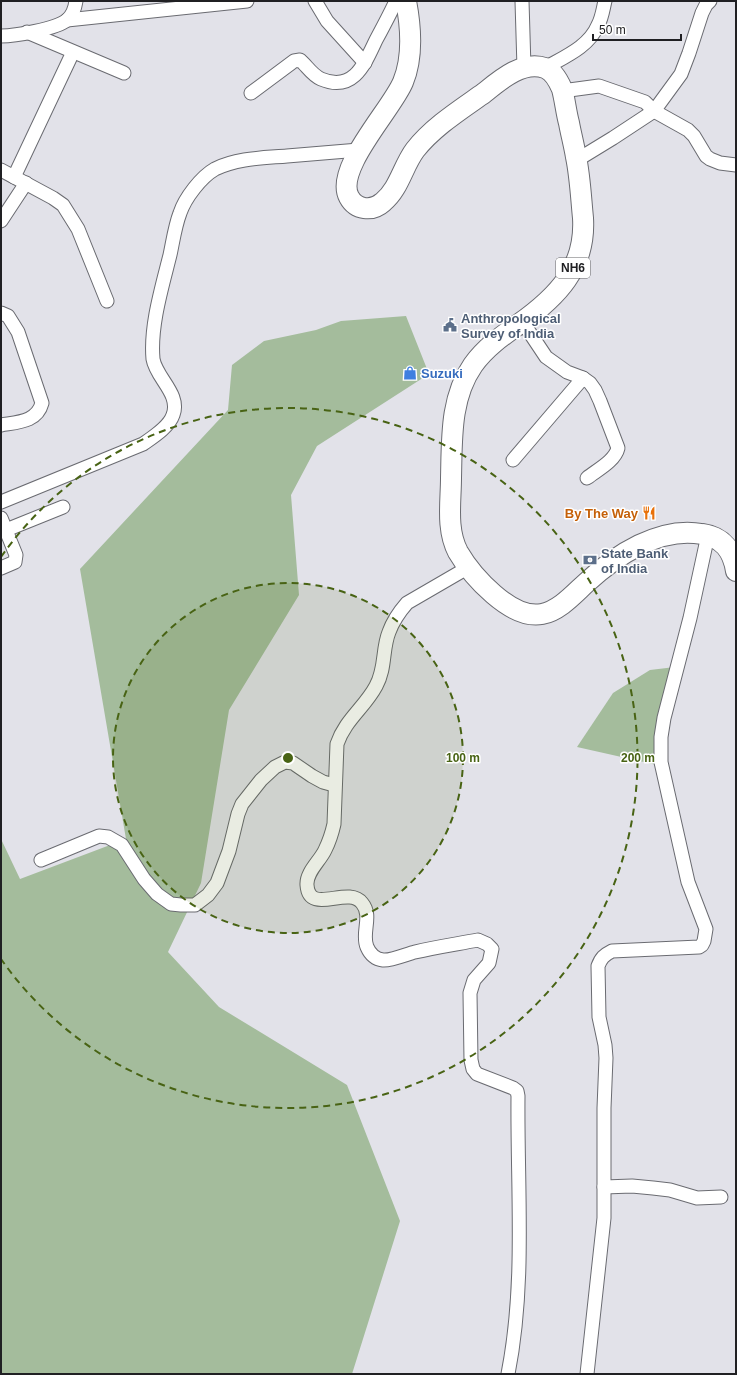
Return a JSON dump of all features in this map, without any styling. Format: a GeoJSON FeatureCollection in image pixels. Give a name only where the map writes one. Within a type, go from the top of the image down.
{"type":"FeatureCollection","features":[{"type":"Feature","properties":{"kind":"highway"},"geometry":{"type":"LineString","coordinates":[[406,1],[410,26],[410,47],[403,82],[382,117],[359,150],[345,186],[348,195],[353,203],[358,207],[366,209],[375,208],[384,202],[392,192],[407,162],[427,136],[499,81],[513,72],[524,68],[545,68]]}},
{"type":"Feature","properties":{"kind":"highway","name":"NH6"},"geometry":{"type":"LineString","coordinates":[[545,68],[551,72],[562,91],[577,160],[583,223],[582,241],[578,258],[571,274],[560,289],[522,322],[499,338],[474,363],[460,390],[455,408],[452,432],[450,524],[453,541],[468,567],[498,598],[514,609],[529,615],[544,614],[557,608],[608,564],[626,552],[645,542],[675,534],[690,532],[708,535],[720,540],[726,545],[736,566]]}},
{"type":"Feature","properties":{"kind":"street"},"geometry":{"type":"LineString","coordinates":[[67,20],[74,10],[76,1]]}},
{"type":"Feature","properties":{"kind":"street"},"geometry":{"type":"LineString","coordinates":[[1,36],[54,27],[67,20],[247,1]]}},
{"type":"Feature","properties":{"kind":"street"},"geometry":{"type":"LineString","coordinates":[[315,1],[327,21],[365,63]]}},
{"type":"Feature","properties":{"kind":"street"},"geometry":{"type":"LineString","coordinates":[[251,93],[294,61],[300,60],[319,78],[337,82],[354,76],[365,63],[396,1]]}},
{"type":"Feature","properties":{"kind":"street"},"geometry":{"type":"LineString","coordinates":[[522,1],[524,68]]}},
{"type":"Feature","properties":{"kind":"street"},"geometry":{"type":"LineString","coordinates":[[545,68],[578,49],[590,38],[598,26],[605,1]]}},
{"type":"Feature","properties":{"kind":"street"},"geometry":{"type":"LineString","coordinates":[[577,160],[654,111],[681,74],[690,53],[702,13],[710,1]]}},
{"type":"Feature","properties":{"kind":"street"},"geometry":{"type":"LineString","coordinates":[[27,32],[124,73]]}},
{"type":"Feature","properties":{"kind":"street"},"geometry":{"type":"LineString","coordinates":[[14,177],[73,52]]}},
{"type":"Feature","properties":{"kind":"street"},"geometry":{"type":"LineString","coordinates":[[562,91],[598,86],[645,102],[654,111],[688,130],[694,136],[706,156],[710,159],[720,163],[736,164]]}},
{"type":"Feature","properties":{"kind":"street"},"geometry":{"type":"LineString","coordinates":[[1,502],[143,444],[167,425],[173,415],[175,405],[172,395],[159,374],[154,361],[154,330],[160,296],[180,213],[188,198],[200,183],[214,170],[230,163],[249,159],[359,150]]}},
{"type":"Feature","properties":{"kind":"street"},"geometry":{"type":"LineString","coordinates":[[1,170],[63,205],[78,229],[107,301]]}},
{"type":"Feature","properties":{"kind":"street"},"geometry":{"type":"LineString","coordinates":[[1,221],[26,184]]}},
{"type":"Feature","properties":{"kind":"street"},"geometry":{"type":"LineString","coordinates":[[1,313],[8,316],[18,332],[42,403],[40,411],[34,416],[21,421],[1,425]]}},
{"type":"Feature","properties":{"kind":"street"},"geometry":{"type":"LineString","coordinates":[[522,322],[546,357],[567,372],[583,378],[590,383],[595,390],[618,448],[613,457],[587,478]]}},
{"type":"Feature","properties":{"kind":"street"},"geometry":{"type":"LineString","coordinates":[[513,460],[583,378]]}},
{"type":"Feature","properties":{"kind":"street"},"geometry":{"type":"LineString","coordinates":[[1,568],[15,562],[16,555],[3,527],[63,507]]}},
{"type":"Feature","properties":{"kind":"street"},"geometry":{"type":"LineString","coordinates":[[587,1374],[604,1218],[604,1108],[606,1058],[605,1045],[599,1017],[598,966],[600,959],[612,951],[698,946],[702,945],[706,935],[706,929],[688,882],[661,762],[661,737],[664,718],[692,611],[708,535]]}},
{"type":"Feature","properties":{"kind":"street"},"geometry":{"type":"LineString","coordinates":[[468,567],[408,603],[400,612],[388,632],[384,666],[377,684],[368,698],[340,733],[336,744],[334,785],[335,813],[332,830],[324,852],[307,879],[307,889],[316,899],[334,899],[346,896],[354,897],[361,901],[367,912],[366,946],[370,953],[376,958],[384,961],[414,952],[478,940],[487,944],[492,949],[489,963],[474,980],[470,993],[471,1060],[472,1069],[477,1074],[514,1088],[517,1091],[518,1096],[519,1282],[513,1348],[508,1374]]}},
{"type":"Feature","properties":{"kind":"street"},"geometry":{"type":"LineString","coordinates":[[41,860],[99,836],[108,837],[122,845],[144,879],[157,894],[171,904],[195,905],[208,895],[218,883],[229,851],[242,804],[261,780],[275,767],[285,762],[293,763],[317,779],[334,785]]}},
{"type":"Feature","properties":{"kind":"street"},"geometry":{"type":"LineString","coordinates":[[604,1187],[632,1186],[670,1190],[697,1198],[721,1198]]}},
{"type":"Feature","properties":{"kind":"green space"},"geometry":{"type":"Polygon","coordinates":[[[406,316],[429,374],[317,446],[291,495],[299,595],[229,710],[201,883],[168,952],[219,1007],[347,1085],[400,1221],[352,1374],[1,1374],[1,839],[20,879],[126,839],[80,569],[228,410],[232,365],[264,341],[316,330],[341,321],[406,316]]]}},
{"type":"Feature","properties":{"kind":"green space"},"geometry":{"type":"Polygon","coordinates":[[[675,667],[657,765],[577,747],[613,693],[650,670],[675,667]]]}},
{"type":"Feature","properties":{"kind":"place","name":"Anthropological Survey of India"},"geometry":{"type":"Point","coordinates":[450,325]}},
{"type":"Feature","properties":{"kind":"place","name":"Suzuki"},"geometry":{"type":"Point","coordinates":[410,373]}},
{"type":"Feature","properties":{"kind":"place","name":"By The Way"},"geometry":{"type":"Point","coordinates":[649,513]}},
{"type":"Feature","properties":{"kind":"place","name":"State Bank of India"},"geometry":{"type":"Point","coordinates":[590,560]}}]}
